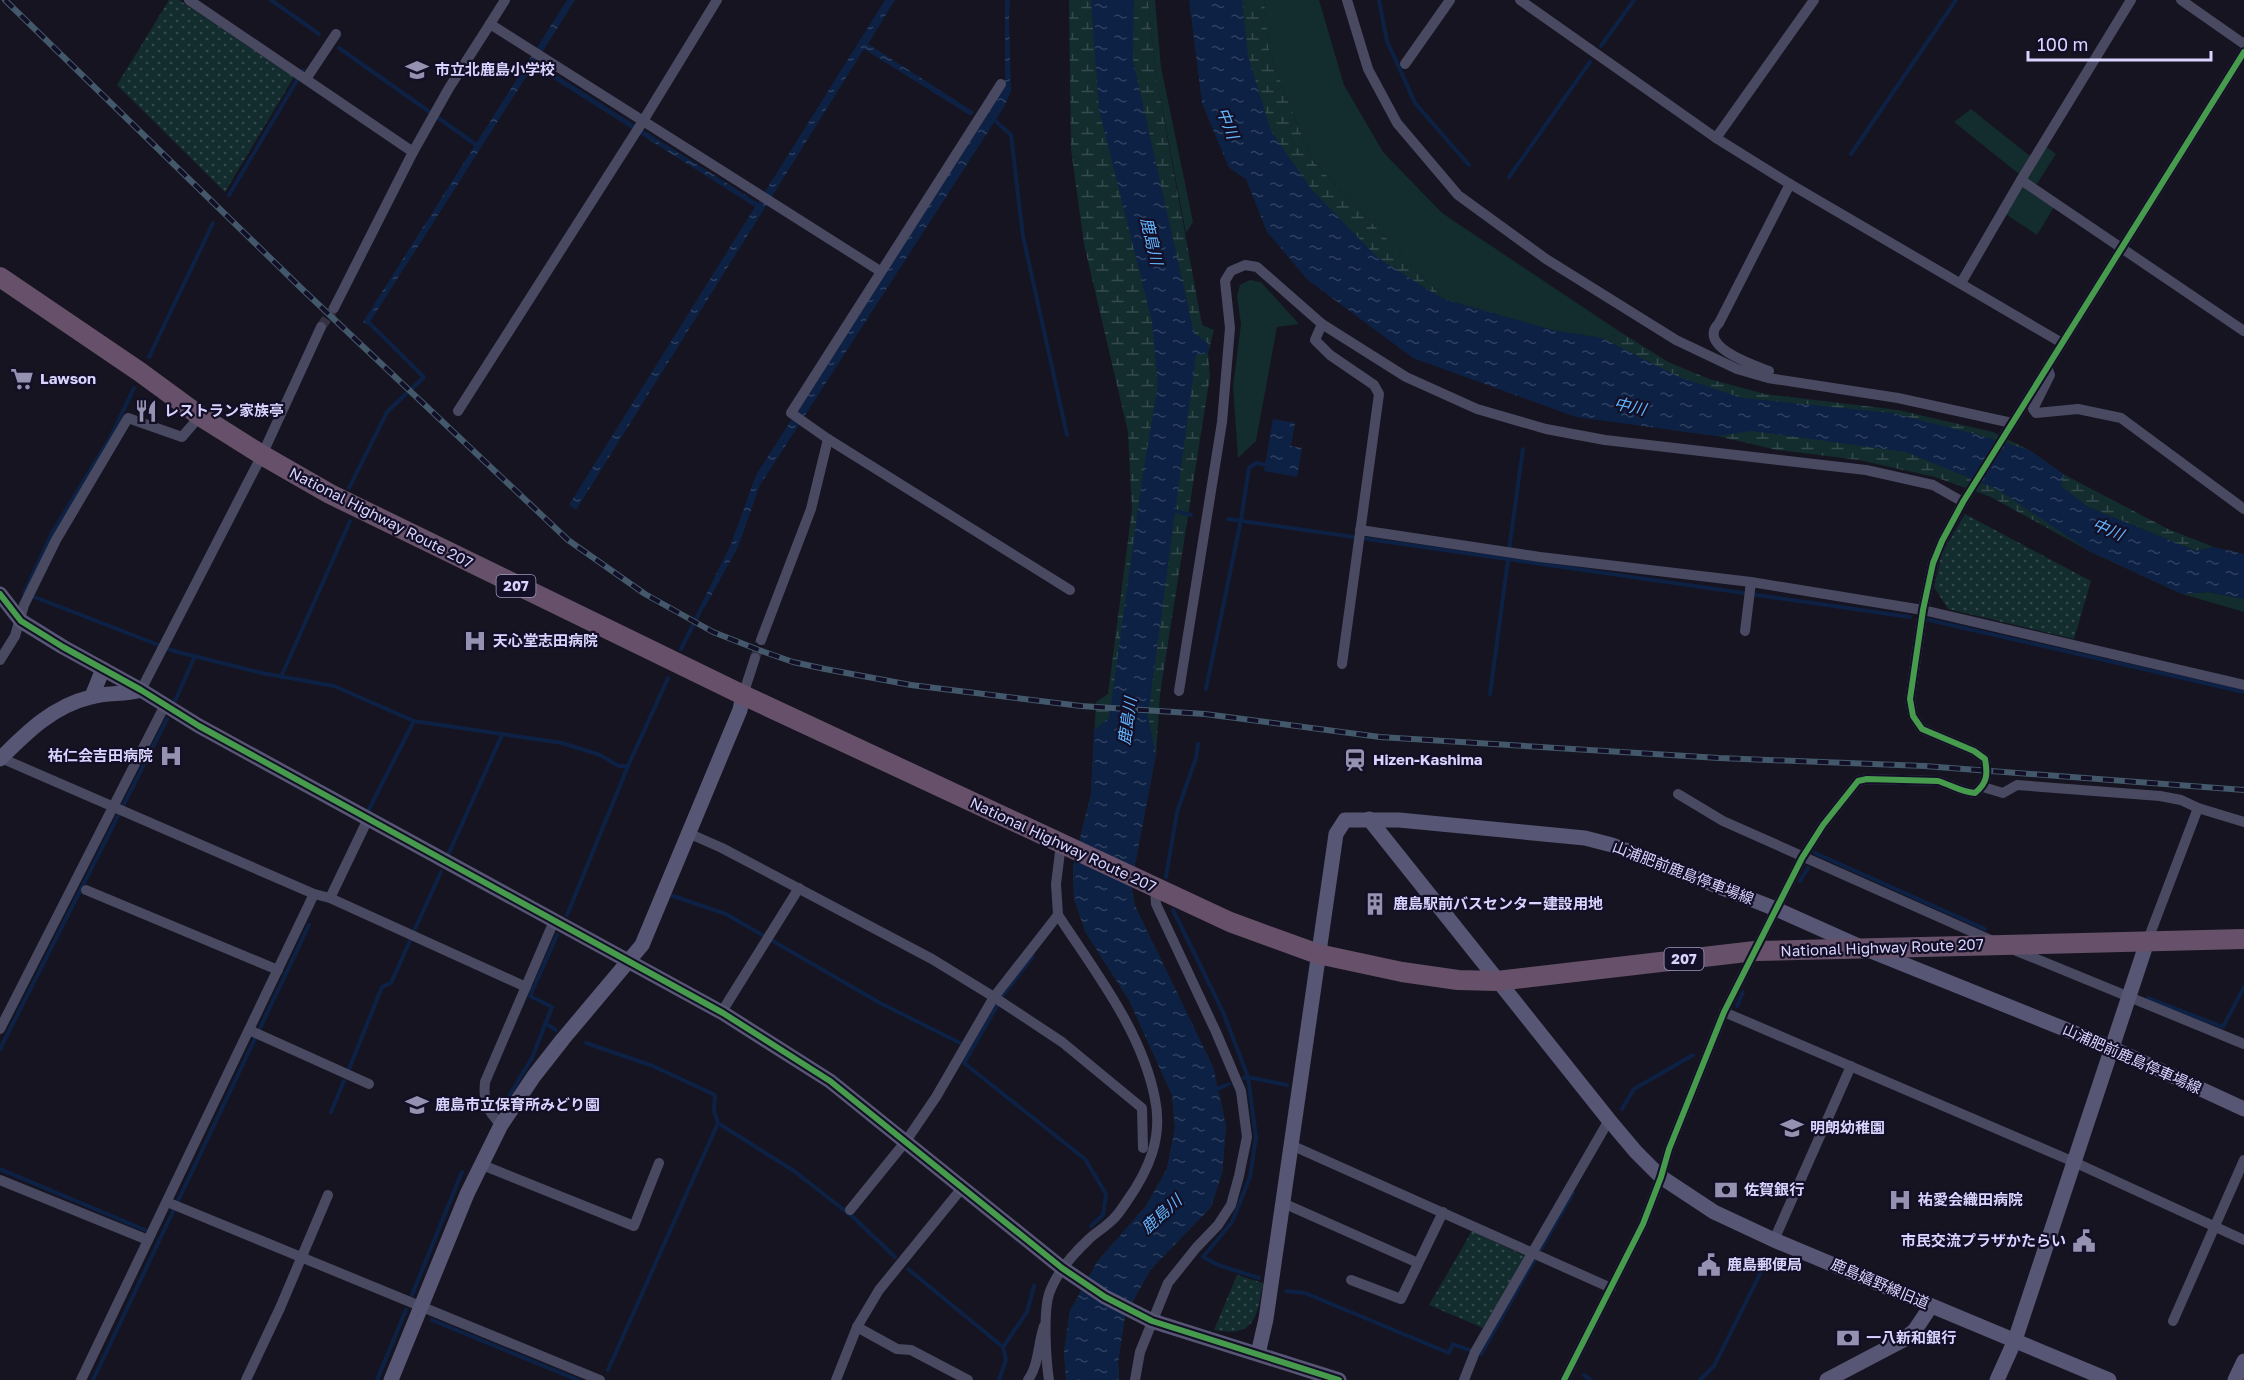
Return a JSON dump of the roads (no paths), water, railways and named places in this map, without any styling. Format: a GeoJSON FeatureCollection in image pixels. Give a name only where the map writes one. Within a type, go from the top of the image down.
{"type":"FeatureCollection","features":[{"type":"Feature","properties":{"kind":"highway","name":"National Highway Route 207"},"geometry":{"type":"LineString","coordinates":[[0,277],[140,372],[200,416],[330,494],[398,529],[743,695],[1148,885],[1230,922],[1318,954],[1402,972],[1458,980],[1497,981],[1755,951],[2244,939]]}},
{"type":"Feature","properties":{"kind":"street"},"geometry":{"type":"LineString","coordinates":[[189,0],[413,152]]}},
{"type":"Feature","properties":{"kind":"street"},"geometry":{"type":"LineString","coordinates":[[334,308],[413,152],[505,0]]}},
{"type":"Feature","properties":{"kind":"street"},"geometry":{"type":"LineString","coordinates":[[458,411],[643,121],[717,0]]}},
{"type":"Feature","properties":{"kind":"street"},"geometry":{"type":"LineString","coordinates":[[1347,0],[1368,69],[1397,123],[1458,195],[1546,259],[1676,340],[1737,369],[1768,378],[1898,398],[2010,426]]}},
{"type":"Feature","properties":{"kind":"street"},"geometry":{"type":"LineString","coordinates":[[1405,64],[1449,0]]}},
{"type":"Feature","properties":{"kind":"street"},"geometry":{"type":"LineString","coordinates":[[1520,0],[1716,138],[1790,184],[2062,343]]}},
{"type":"Feature","properties":{"kind":"street"},"geometry":{"type":"LineString","coordinates":[[1716,138],[1814,0]]}},
{"type":"Feature","properties":{"kind":"street"},"geometry":{"type":"LineString","coordinates":[[1961,284],[2020,180],[2131,0]]}},
{"type":"Feature","properties":{"kind":"street"},"geometry":{"type":"LineString","coordinates":[[2181,0],[2244,44]]}},
{"type":"Feature","properties":{"kind":"street"},"geometry":{"type":"LineString","coordinates":[[490,24],[880,271]]}},
{"type":"Feature","properties":{"kind":"street"},"geometry":{"type":"LineString","coordinates":[[301,76],[336,34]]}},
{"type":"Feature","properties":{"kind":"street"},"geometry":{"type":"LineString","coordinates":[[1564,1380],[1643,1224],[1673,1137],[1724,1012],[1802,858],[1823,825],[1858,781],[1867,779],[1938,781],[1963,792],[1975,794],[1983,787],[1987,777],[1985,759],[1974,751],[1922,729],[1913,716],[1910,699],[1923,610],[1933,563],[1965,498],[2244,52]]}},
{"type":"Feature","properties":{"kind":"street"},"geometry":{"type":"LineString","coordinates":[[1001,84],[791,413],[828,439],[1070,590]]}},
{"type":"Feature","properties":{"kind":"street"},"geometry":{"type":"LineString","coordinates":[[2020,180],[2244,331]]}},
{"type":"Feature","properties":{"kind":"street"},"geometry":{"type":"LineString","coordinates":[[1789,380],[1780,374],[1749,364],[1716,345],[1713,337],[1714,328],[1719,323],[1790,184]]}},
{"type":"Feature","properties":{"kind":"street"},"geometry":{"type":"LineString","coordinates":[[1179,691],[1222,422],[1230,328],[1225,281],[1231,271],[1245,265],[1257,267],[1322,324],[1406,378],[1477,409],[1546,429],[1605,440],[1866,470],[1933,485],[1965,498]]}},
{"type":"Feature","properties":{"kind":"street"},"geometry":{"type":"LineString","coordinates":[[1322,324],[1315,340],[1330,355],[1374,385],[1379,394],[1342,664]]}},
{"type":"Feature","properties":{"kind":"street"},"geometry":{"type":"LineString","coordinates":[[321,327],[262,455],[141,690],[129,694],[92,696],[57,710],[38,723],[1,758],[315,894],[330,898],[526,987]]}},
{"type":"Feature","properties":{"kind":"street"},"geometry":{"type":"LineString","coordinates":[[2047,367],[2050,375],[2033,409],[2036,412],[2078,409],[2121,418],[2244,509]]}},
{"type":"Feature","properties":{"kind":"street"},"geometry":{"type":"LineString","coordinates":[[0,660],[15,636],[29,595],[56,540],[128,418],[182,437],[200,416]]}},
{"type":"Feature","properties":{"kind":"street"},"geometry":{"type":"LineString","coordinates":[[761,639],[812,509],[828,439]]}},
{"type":"Feature","properties":{"kind":"street"},"geometry":{"type":"LineString","coordinates":[[1360,530],[1540,557],[1751,582],[1923,610],[2244,685]]}},
{"type":"Feature","properties":{"kind":"street"},"geometry":{"type":"LineString","coordinates":[[1745,631],[1751,582]]}},
{"type":"Feature","properties":{"kind":"street"},"geometry":{"type":"LineString","coordinates":[[0,594],[21,621],[63,647],[141,690],[199,726],[723,1013],[830,1081],[1068,1272],[1105,1297],[1145,1318],[1339,1380]]}},
{"type":"Feature","properties":{"kind":"street"},"geometry":{"type":"LineString","coordinates":[[391,1380],[480,1164],[501,1125],[548,1058],[642,945],[740,710],[755,658]]}},
{"type":"Feature","properties":{"kind":"street"},"geometry":{"type":"LineString","coordinates":[[92,696],[103,669]]}},
{"type":"Feature","properties":{"kind":"street"},"geometry":{"type":"LineString","coordinates":[[0,1029],[165,705]]}},
{"type":"Feature","properties":{"kind":"street"},"geometry":{"type":"LineString","coordinates":[[1983,787],[2003,793],[2017,785],[2160,796],[2181,800],[2198,808],[2244,822]]}},
{"type":"Feature","properties":{"kind":"street"},"geometry":{"type":"LineString","coordinates":[[1678,794],[1723,821],[1802,858],[2002,945],[2244,1044]]}},
{"type":"Feature","properties":{"kind":"street"},"geometry":{"type":"LineString","coordinates":[[1997,1380],[2015,1340],[2147,942],[2198,808]]}},
{"type":"Feature","properties":{"kind":"street"},"geometry":{"type":"LineString","coordinates":[[330,898],[368,819]]}},
{"type":"Feature","properties":{"kind":"street","name":"鹿島嬉野線旧道"},"geometry":{"type":"LineString","coordinates":[[1369,819],[1609,1120],[1661,1177],[1714,1212],[1774,1240],[2109,1380]]}},
{"type":"Feature","properties":{"kind":"street","name":"山浦肥前鹿島停車場線"},"geometry":{"type":"LineString","coordinates":[[1318,954],[1336,834],[1345,820],[1399,820],[1585,838],[1612,845],[1776,909],[1860,948],[2112,1048],[2244,1109]]}},
{"type":"Feature","properties":{"kind":"street"},"geometry":{"type":"LineString","coordinates":[[688,833],[722,848],[932,959],[1062,1042],[1142,1108],[1143,1148]]}},
{"type":"Feature","properties":{"kind":"street"},"geometry":{"type":"LineString","coordinates":[[1049,1380],[1047,1320],[1049,1294],[1068,1272],[1089,1238],[1112,1221],[1138,1185],[1153,1155],[1157,1130],[1156,1101],[1149,1074],[1125,1019],[1058,915],[1056,884],[1061,844]]}},
{"type":"Feature","properties":{"kind":"street"},"geometry":{"type":"LineString","coordinates":[[1136,1380],[1145,1318],[1168,1283],[1218,1225],[1231,1205],[1247,1137],[1241,1091],[1148,885]]}},
{"type":"Feature","properties":{"kind":"street"},"geometry":{"type":"LineString","coordinates":[[723,1013],[799,888]]}},
{"type":"Feature","properties":{"kind":"street"},"geometry":{"type":"LineString","coordinates":[[86,890],[278,970]]}},
{"type":"Feature","properties":{"kind":"street"},"geometry":{"type":"LineString","coordinates":[[81,1380],[315,894]]}},
{"type":"Feature","properties":{"kind":"street"},"geometry":{"type":"LineString","coordinates":[[850,1210],[906,1141],[936,1096],[994,997],[1058,915]]}},
{"type":"Feature","properties":{"kind":"street"},"geometry":{"type":"LineString","coordinates":[[501,1125],[489,1112],[484,1094],[485,1082],[554,921]]}},
{"type":"Feature","properties":{"kind":"street"},"geometry":{"type":"LineString","coordinates":[[1258,1354],[1266,1318],[1318,954]]}},
{"type":"Feature","properties":{"kind":"street"},"geometry":{"type":"LineString","coordinates":[[1724,1012],[2074,1162],[2244,1240]]}},
{"type":"Feature","properties":{"kind":"street"},"geometry":{"type":"LineString","coordinates":[[249,1030],[369,1084]]}},
{"type":"Feature","properties":{"kind":"street"},"geometry":{"type":"LineString","coordinates":[[1774,1240],[1851,1066]]}},
{"type":"Feature","properties":{"kind":"street"},"geometry":{"type":"LineString","coordinates":[[1464,1380],[1475,1352],[1609,1120]]}},
{"type":"Feature","properties":{"kind":"street"},"geometry":{"type":"LineString","coordinates":[[1291,1144],[1611,1288]]}},
{"type":"Feature","properties":{"kind":"street"},"geometry":{"type":"LineString","coordinates":[[2173,1321],[2244,1160]]}},
{"type":"Feature","properties":{"kind":"street"},"geometry":{"type":"LineString","coordinates":[[480,1164],[634,1226],[658,1163]]}},
{"type":"Feature","properties":{"kind":"street"},"geometry":{"type":"LineString","coordinates":[[0,1180],[148,1240]]}},
{"type":"Feature","properties":{"kind":"street"},"geometry":{"type":"LineString","coordinates":[[836,1380],[857,1328],[879,1290],[962,1188]]}},
{"type":"Feature","properties":{"kind":"street"},"geometry":{"type":"LineString","coordinates":[[246,1380],[280,1308],[328,1195]]}},
{"type":"Feature","properties":{"kind":"street"},"geometry":{"type":"LineString","coordinates":[[167,1202],[600,1380]]}},
{"type":"Feature","properties":{"kind":"street"},"geometry":{"type":"LineString","coordinates":[[1283,1203],[1418,1263]]}},
{"type":"Feature","properties":{"kind":"street"},"geometry":{"type":"LineString","coordinates":[[1352,1280],[1401,1299],[1443,1212]]}},
{"type":"Feature","properties":{"kind":"street"},"geometry":{"type":"LineString","coordinates":[[1827,1380],[1903,1340],[1915,1330],[1931,1306]]}},
{"type":"Feature","properties":{"kind":"street"},"geometry":{"type":"LineString","coordinates":[[1028,1380],[1034,1372],[1039,1341],[1047,1320]]}},
{"type":"Feature","properties":{"kind":"street"},"geometry":{"type":"LineString","coordinates":[[857,1328],[897,1348],[911,1350],[969,1380]]}},
{"type":"Feature","properties":{"kind":"street"},"geometry":{"type":"LineString","coordinates":[[2235,1380],[2244,1361]]}},
{"type":"Feature","properties":{"kind":"water"},"geometry":{"type":"Polygon","coordinates":[[[567,0],[575,0],[536,62],[758,203],[885,0],[895,0],[868,44],[974,112],[971,116],[864,49],[576,510],[569,505],[755,207],[533,66],[368,325],[363,322],[567,0]]]}},
{"type":"Feature","properties":{"kind":"water"},"geometry":{"type":"Polygon","coordinates":[[[1005,0],[1010,0],[1011,91],[1004,107],[760,485],[738,547],[705,607],[701,605],[731,544],[756,475],[1005,86],[1005,0]]]}},
{"type":"Feature","properties":{"kind":"water","name":"鹿島川"},"geometry":{"type":"Polygon","coordinates":[[[1091,0],[1134,0],[1133,60],[1194,333],[1209,344],[1208,353],[1196,355],[1148,716],[1156,754],[1131,885],[1135,906],[1213,1067],[1226,1126],[1222,1173],[1211,1207],[1151,1269],[1125,1315],[1118,1363],[1119,1380],[1066,1380],[1064,1352],[1070,1311],[1097,1262],[1146,1206],[1167,1169],[1175,1128],[1172,1095],[1129,1000],[1086,933],[1074,899],[1073,867],[1091,794],[1094,730],[1109,718],[1144,466],[1158,386],[1152,322],[1099,110],[1091,0]]]}},
{"type":"Feature","properties":{"kind":"water","name":"中川"},"geometry":{"type":"Polygon","coordinates":[[[1189,0],[1242,0],[1248,56],[1271,131],[1312,190],[1378,258],[1443,299],[1552,330],[1602,338],[1679,377],[1742,398],[1892,413],[2029,450],[2063,474],[2061,486],[2088,507],[2196,551],[2214,547],[2244,554],[2244,599],[2208,592],[2182,594],[2089,551],[1997,489],[1906,452],[1752,431],[1717,436],[1576,417],[1413,358],[1308,280],[1267,232],[1246,179],[1229,168],[1202,103],[1189,0]]]}},
{"type":"Feature","properties":{"kind":"water"},"geometry":{"type":"Polygon","coordinates":[[[1273,419],[1295,423],[1291,446],[1302,448],[1297,477],[1264,471],[1273,419]]]}},
{"type":"Feature","properties":{"kind":"waterway"},"geometry":{"type":"LineString","coordinates":[[271,0],[319,34]]}},
{"type":"Feature","properties":{"kind":"waterway"},"geometry":{"type":"LineString","coordinates":[[1379,0],[1387,41],[1415,103],[1469,165]]}},
{"type":"Feature","properties":{"kind":"waterway"},"geometry":{"type":"LineString","coordinates":[[1601,46],[1634,0]]}},
{"type":"Feature","properties":{"kind":"waterway"},"geometry":{"type":"LineString","coordinates":[[1851,154],[1956,0]]}},
{"type":"Feature","properties":{"kind":"waterway"},"geometry":{"type":"LineString","coordinates":[[339,48],[478,146]]}},
{"type":"Feature","properties":{"kind":"waterway"},"geometry":{"type":"LineString","coordinates":[[1509,177],[1590,62]]}},
{"type":"Feature","properties":{"kind":"waterway"},"geometry":{"type":"LineString","coordinates":[[229,195],[303,70]]}},
{"type":"Feature","properties":{"kind":"waterway"},"geometry":{"type":"LineString","coordinates":[[991,117],[1011,135],[1023,236],[1067,435]]}},
{"type":"Feature","properties":{"kind":"waterway"},"geometry":{"type":"LineString","coordinates":[[149,357],[213,223]]}},
{"type":"Feature","properties":{"kind":"waterway"},"geometry":{"type":"LineString","coordinates":[[349,488],[387,412],[424,377],[367,321]]}},
{"type":"Feature","properties":{"kind":"waterway"},"geometry":{"type":"LineString","coordinates":[[134,388],[111,436],[52,533],[24,593],[174,651],[262,673],[334,686],[414,721],[562,743],[600,755],[619,766],[628,766]]}},
{"type":"Feature","properties":{"kind":"waterway"},"geometry":{"type":"LineString","coordinates":[[1509,550],[1523,449]]}},
{"type":"Feature","properties":{"kind":"waterway"},"geometry":{"type":"LineString","coordinates":[[1206,689],[1241,520],[1249,468],[1256,463],[1267,465]]}},
{"type":"Feature","properties":{"kind":"waterway"},"geometry":{"type":"LineString","coordinates":[[1171,510],[1191,515]]}},
{"type":"Feature","properties":{"kind":"waterway"},"geometry":{"type":"LineString","coordinates":[[1228,519],[1910,617]]}},
{"type":"Feature","properties":{"kind":"waterway"},"geometry":{"type":"LineString","coordinates":[[281,677],[350,521]]}},
{"type":"Feature","properties":{"kind":"waterway"},"geometry":{"type":"LineString","coordinates":[[1490,694],[1508,560]]}},
{"type":"Feature","properties":{"kind":"waterway"},"geometry":{"type":"LineString","coordinates":[[681,649],[705,601]]}},
{"type":"Feature","properties":{"kind":"waterway"},"geometry":{"type":"LineString","coordinates":[[1929,620],[2244,692]]}},
{"type":"Feature","properties":{"kind":"waterway"},"geometry":{"type":"LineString","coordinates":[[175,701],[195,656]]}},
{"type":"Feature","properties":{"kind":"waterway"},"geometry":{"type":"LineString","coordinates":[[567,915],[628,766],[668,678]]}},
{"type":"Feature","properties":{"kind":"waterway"},"geometry":{"type":"LineString","coordinates":[[0,1049],[167,719]]}},
{"type":"Feature","properties":{"kind":"waterway"},"geometry":{"type":"LineString","coordinates":[[368,811],[414,721]]}},
{"type":"Feature","properties":{"kind":"waterway"},"geometry":{"type":"LineString","coordinates":[[449,853],[502,735]]}},
{"type":"Feature","properties":{"kind":"waterway"},"geometry":{"type":"LineString","coordinates":[[1166,877],[1177,812],[1196,758],[1198,744]]}},
{"type":"Feature","properties":{"kind":"waterway"},"geometry":{"type":"LineString","coordinates":[[1815,853],[1985,929]]}},
{"type":"Feature","properties":{"kind":"waterway"},"geometry":{"type":"LineString","coordinates":[[1800,881],[1808,868]]}},
{"type":"Feature","properties":{"kind":"waterway"},"geometry":{"type":"LineString","coordinates":[[415,929],[441,872]]}},
{"type":"Feature","properties":{"kind":"waterway"},"geometry":{"type":"LineString","coordinates":[[673,896],[726,914],[880,1003],[960,1043]]}},
{"type":"Feature","properties":{"kind":"waterway"},"geometry":{"type":"LineString","coordinates":[[1173,910],[1223,1012],[1248,1077],[1256,1137],[1250,1177],[1232,1222],[1203,1257],[1218,1265],[1259,1278]]}},
{"type":"Feature","properties":{"kind":"waterway"},"geometry":{"type":"LineString","coordinates":[[93,1380],[309,925]]}},
{"type":"Feature","properties":{"kind":"waterway"},"geometry":{"type":"LineString","coordinates":[[501,1109],[532,1058],[552,1007],[530,996],[557,935]]}},
{"type":"Feature","properties":{"kind":"waterway"},"geometry":{"type":"LineString","coordinates":[[349,1069],[382,987],[391,983],[410,941]]}},
{"type":"Feature","properties":{"kind":"waterway"},"geometry":{"type":"LineString","coordinates":[[1003,995],[1033,956]]}},
{"type":"Feature","properties":{"kind":"waterway"},"geometry":{"type":"LineString","coordinates":[[2148,998],[2223,1027],[2244,987]]}},
{"type":"Feature","properties":{"kind":"waterway"},"geometry":{"type":"LineString","coordinates":[[1737,1006],[1743,992]]}},
{"type":"Feature","properties":{"kind":"waterway"},"geometry":{"type":"LineString","coordinates":[[997,1006],[964,1063],[1085,1159],[1106,1194],[1103,1215],[1091,1226]]}},
{"type":"Feature","properties":{"kind":"waterway"},"geometry":{"type":"LineString","coordinates":[[545,1023],[556,1030]]}},
{"type":"Feature","properties":{"kind":"waterway"},"geometry":{"type":"LineString","coordinates":[[586,1043],[653,1066],[715,1095],[714,1111],[718,1123],[794,1171],[853,1217],[895,1257]]}},
{"type":"Feature","properties":{"kind":"waterway"},"geometry":{"type":"LineString","coordinates":[[1622,1109],[1634,1089],[1693,1055]]}},
{"type":"Feature","properties":{"kind":"waterway"},"geometry":{"type":"LineString","coordinates":[[1244,1078],[1287,1085]]}},
{"type":"Feature","properties":{"kind":"waterway"},"geometry":{"type":"LineString","coordinates":[[331,1112],[344,1081]]}},
{"type":"Feature","properties":{"kind":"waterway"},"geometry":{"type":"LineString","coordinates":[[1215,1090],[1229,1084]]}},
{"type":"Feature","properties":{"kind":"waterway"},"geometry":{"type":"LineString","coordinates":[[608,1370],[718,1123]]}},
{"type":"Feature","properties":{"kind":"waterway"},"geometry":{"type":"LineString","coordinates":[[0,1169],[145,1230]]}},
{"type":"Feature","properties":{"kind":"waterway"},"geometry":{"type":"LineString","coordinates":[[412,1295],[462,1172]]}},
{"type":"Feature","properties":{"kind":"waterway"},"geometry":{"type":"LineString","coordinates":[[1541,1249],[1573,1193]]}},
{"type":"Feature","properties":{"kind":"waterway"},"geometry":{"type":"LineString","coordinates":[[1481,1354],[1535,1259]]}},
{"type":"Feature","properties":{"kind":"waterway"},"geometry":{"type":"LineString","coordinates":[[1700,1380],[1714,1366],[1767,1260]]}},
{"type":"Feature","properties":{"kind":"waterway"},"geometry":{"type":"LineString","coordinates":[[908,1269],[1003,1347],[1006,1360],[999,1380]]}},
{"type":"Feature","properties":{"kind":"waterway"},"geometry":{"type":"LineString","coordinates":[[1003,1347],[1027,1312],[1034,1286]]}},
{"type":"Feature","properties":{"kind":"waterway"},"geometry":{"type":"LineString","coordinates":[[1286,1291],[1305,1293],[1449,1353],[1453,1344],[1469,1350]]}},
{"type":"Feature","properties":{"kind":"waterway"},"geometry":{"type":"LineString","coordinates":[[377,1380],[406,1310]]}},
{"type":"Feature","properties":{"kind":"waterway"},"geometry":{"type":"LineString","coordinates":[[432,1320],[578,1380]]}},
{"type":"Feature","properties":{"kind":"waterway"},"geometry":{"type":"LineString","coordinates":[[1584,1375],[1591,1380]]}},
{"type":"Feature","properties":{"kind":"tunnel"},"geometry":{"type":"LineString","coordinates":[[321,327],[334,308]]}},
{"type":"Feature","properties":{"kind":"tunnel"},"geometry":{"type":"LineString","coordinates":[[755,658],[761,640]]}},
{"type":"Feature","properties":{"kind":"railway"},"geometry":{"type":"LineString","coordinates":[[5,0],[301,288],[568,540],[645,594],[713,632],[793,662],[911,685],[1081,706],[1205,714],[1380,737],[1719,758],[1924,766],[2244,790]]}},
{"type":"Feature","properties":{"kind":"place","name":"市立北鹿島小学校"},"geometry":{"type":"Point","coordinates":[417,70]}},
{"type":"Feature","properties":{"kind":"place","name":"Lawson"},"geometry":{"type":"Point","coordinates":[22,379]}},
{"type":"Feature","properties":{"kind":"place","name":"レストラン家族亭"},"geometry":{"type":"Point","coordinates":[146,411]}},
{"type":"Feature","properties":{"kind":"place","name":"天心堂志田病院"},"geometry":{"type":"Point","coordinates":[475,641]}},
{"type":"Feature","properties":{"kind":"place","name":"祐仁会吉田病院"},"geometry":{"type":"Point","coordinates":[171,756]}},
{"type":"Feature","properties":{"kind":"place","name":"Hizen-Kashima"},"geometry":{"type":"Point","coordinates":[1355,760]}},
{"type":"Feature","properties":{"kind":"place","name":"鹿島駅前バスセンター建設用地"},"geometry":{"type":"Point","coordinates":[1375,904]}},
{"type":"Feature","properties":{"kind":"place","name":"鹿島市立保育所みどり園"},"geometry":{"type":"Point","coordinates":[417,1105]}},
{"type":"Feature","properties":{"kind":"place","name":"明朗幼稚園"},"geometry":{"type":"Point","coordinates":[1792,1128]}},
{"type":"Feature","properties":{"kind":"place","name":"佐賀銀行"},"geometry":{"type":"Point","coordinates":[1726,1190]}},
{"type":"Feature","properties":{"kind":"place","name":"祐愛会織田病院"},"geometry":{"type":"Point","coordinates":[1900,1200]}},
{"type":"Feature","properties":{"kind":"place","name":"市民交流プラザかたらい"},"geometry":{"type":"Point","coordinates":[2084,1241]}},
{"type":"Feature","properties":{"kind":"place","name":"鹿島郵便局"},"geometry":{"type":"Point","coordinates":[1709,1265]}},
{"type":"Feature","properties":{"kind":"place","name":"一八新和銀行"},"geometry":{"type":"Point","coordinates":[1848,1338]}}]}
